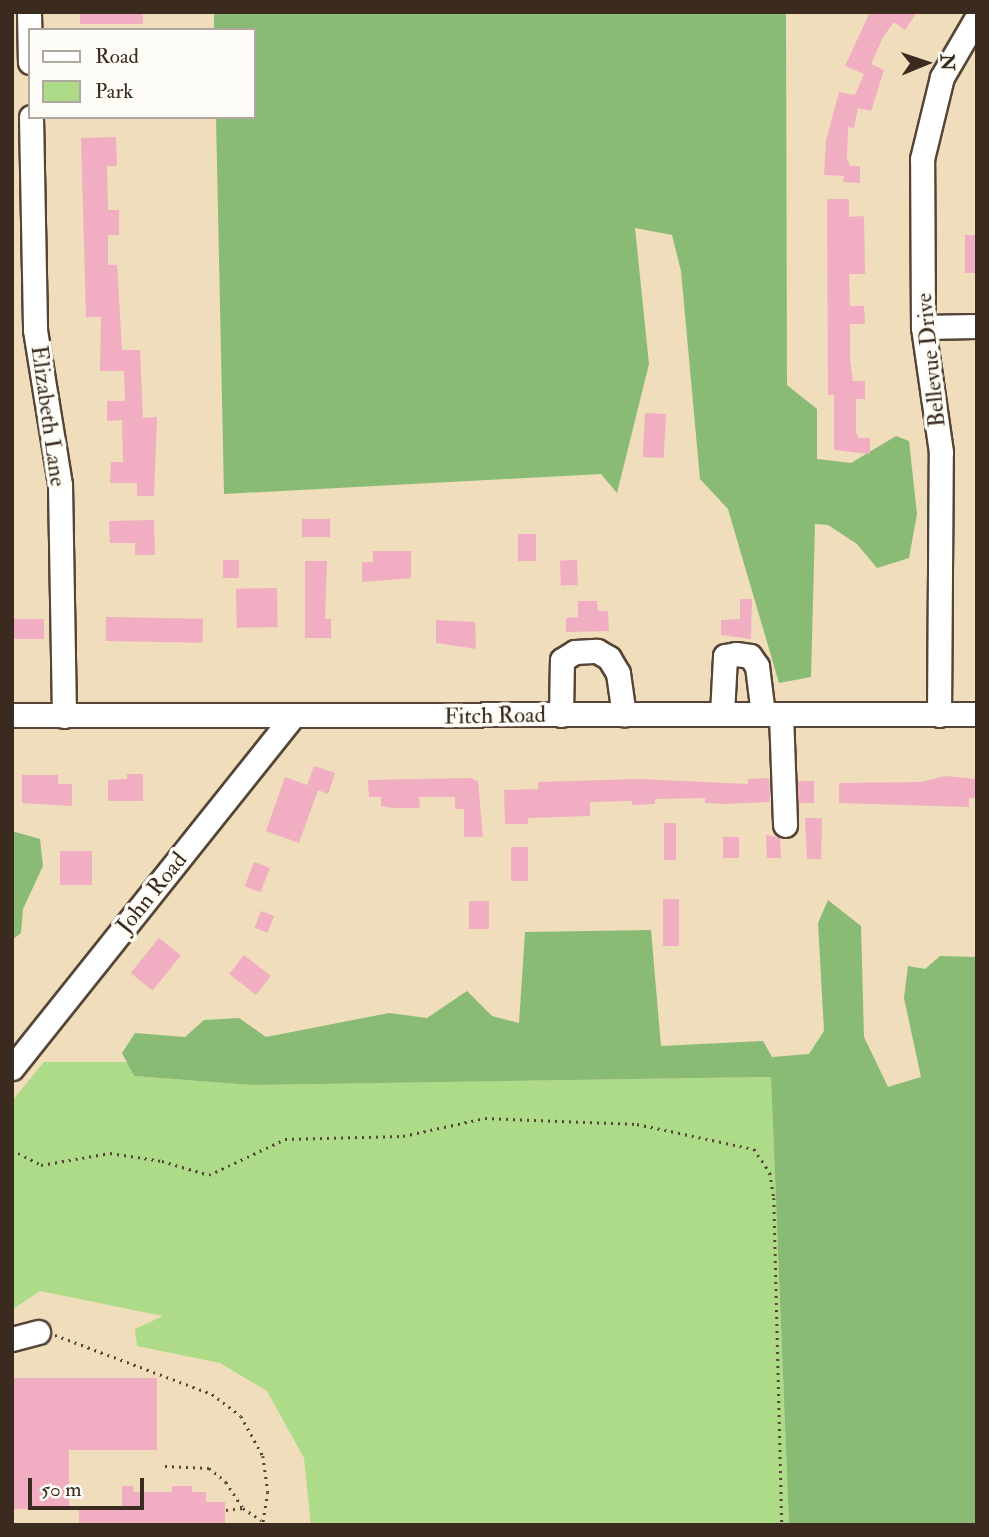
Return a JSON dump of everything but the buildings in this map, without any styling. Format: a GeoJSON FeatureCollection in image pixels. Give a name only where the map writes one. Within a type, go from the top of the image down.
{"type":"FeatureCollection","features":[{"type":"Feature","properties":{"kind":"street","name":"Bellevue Drive"},"geometry":{"type":"LineString","coordinates":[[939,715],[941,452],[923,327],[922,159],[942,77],[977,17]]}},
{"type":"Feature","properties":{"kind":"street","name":"Elizabeth Lane"},"geometry":{"type":"LineString","coordinates":[[31,119],[35,330],[60,485],[64,716]]}},
{"type":"Feature","properties":{"kind":"street"},"geometry":{"type":"LineString","coordinates":[[923,327],[977,326]]}},
{"type":"Feature","properties":{"kind":"street"},"geometry":{"type":"LineString","coordinates":[[561,715],[562,660],[575,652],[597,651],[609,658],[618,673],[624,715]]}},
{"type":"Feature","properties":{"kind":"street"},"geometry":{"type":"LineString","coordinates":[[722,714],[725,656],[750,656],[757,666],[772,714],[785,825]]}},
{"type":"Feature","properties":{"kind":"street","name":"Fitch Road"},"geometry":{"type":"LineString","coordinates":[[12,715],[292,718],[977,714]]}},
{"type":"Feature","properties":{"kind":"street","name":"John Road"},"geometry":{"type":"LineString","coordinates":[[12,1068],[292,718]]}},
{"type":"Feature","properties":{"kind":"street"},"geometry":{"type":"LineString","coordinates":[[12,1339],[38,1332]]}},
{"type":"Feature","properties":{"kind":"path"},"geometry":{"type":"LineString","coordinates":[[12,1150],[41,1165],[110,1153],[162,1161],[209,1175],[285,1139],[403,1136],[485,1118],[645,1125],[754,1149],[770,1173],[774,1198],[782,1525]]}},
{"type":"Feature","properties":{"kind":"path"},"geometry":{"type":"LineString","coordinates":[[38,1332],[59,1336],[212,1394],[241,1416],[263,1456],[268,1492],[263,1525]]}},
{"type":"Feature","properties":{"kind":"path"},"geometry":{"type":"LineString","coordinates":[[165,1466],[209,1468],[226,1482],[243,1508],[261,1520]]}},
{"type":"Feature","properties":{"kind":"path"},"geometry":{"type":"LineString","coordinates":[[226,1510],[243,1508]]}},
{"type":"Feature","properties":{"kind":"green space"},"geometry":{"type":"Polygon","coordinates":[[[214,12],[786,12],[787,385],[817,409],[817,459],[851,463],[896,436],[909,441],[917,514],[909,558],[877,568],[857,544],[828,525],[815,524],[811,677],[779,683],[728,509],[700,479],[681,271],[672,235],[635,228],[649,364],[617,493],[601,474],[224,494],[216,119],[256,119],[256,28],[214,28],[214,12]]]}},
{"type":"Feature","properties":{"kind":"green space"},"geometry":{"type":"Polygon","coordinates":[[[12,831],[40,839],[43,866],[23,909],[21,933],[12,940],[12,831]]]}},
{"type":"Feature","properties":{"kind":"green space"},"geometry":{"type":"Polygon","coordinates":[[[828,900],[861,926],[864,1037],[888,1087],[921,1077],[904,998],[908,966],[925,969],[940,956],[977,957],[977,1525],[789,1525],[771,1077],[251,1085],[134,1076],[122,1053],[135,1033],[185,1037],[204,1020],[239,1018],[266,1037],[389,1013],[427,1018],[467,991],[492,1016],[519,1023],[525,932],[651,930],[661,1046],[763,1041],[772,1057],[809,1054],[824,1031],[818,923],[828,900]]]}},
{"type":"Feature","properties":{"kind":"green space"},"geometry":{"type":"Polygon","coordinates":[[[44,1062],[127,1062],[134,1076],[251,1085],[771,1077],[789,1525],[311,1525],[304,1458],[267,1391],[220,1363],[137,1346],[135,1329],[163,1316],[40,1291],[12,1310],[12,1101],[44,1062]]]}}]}
